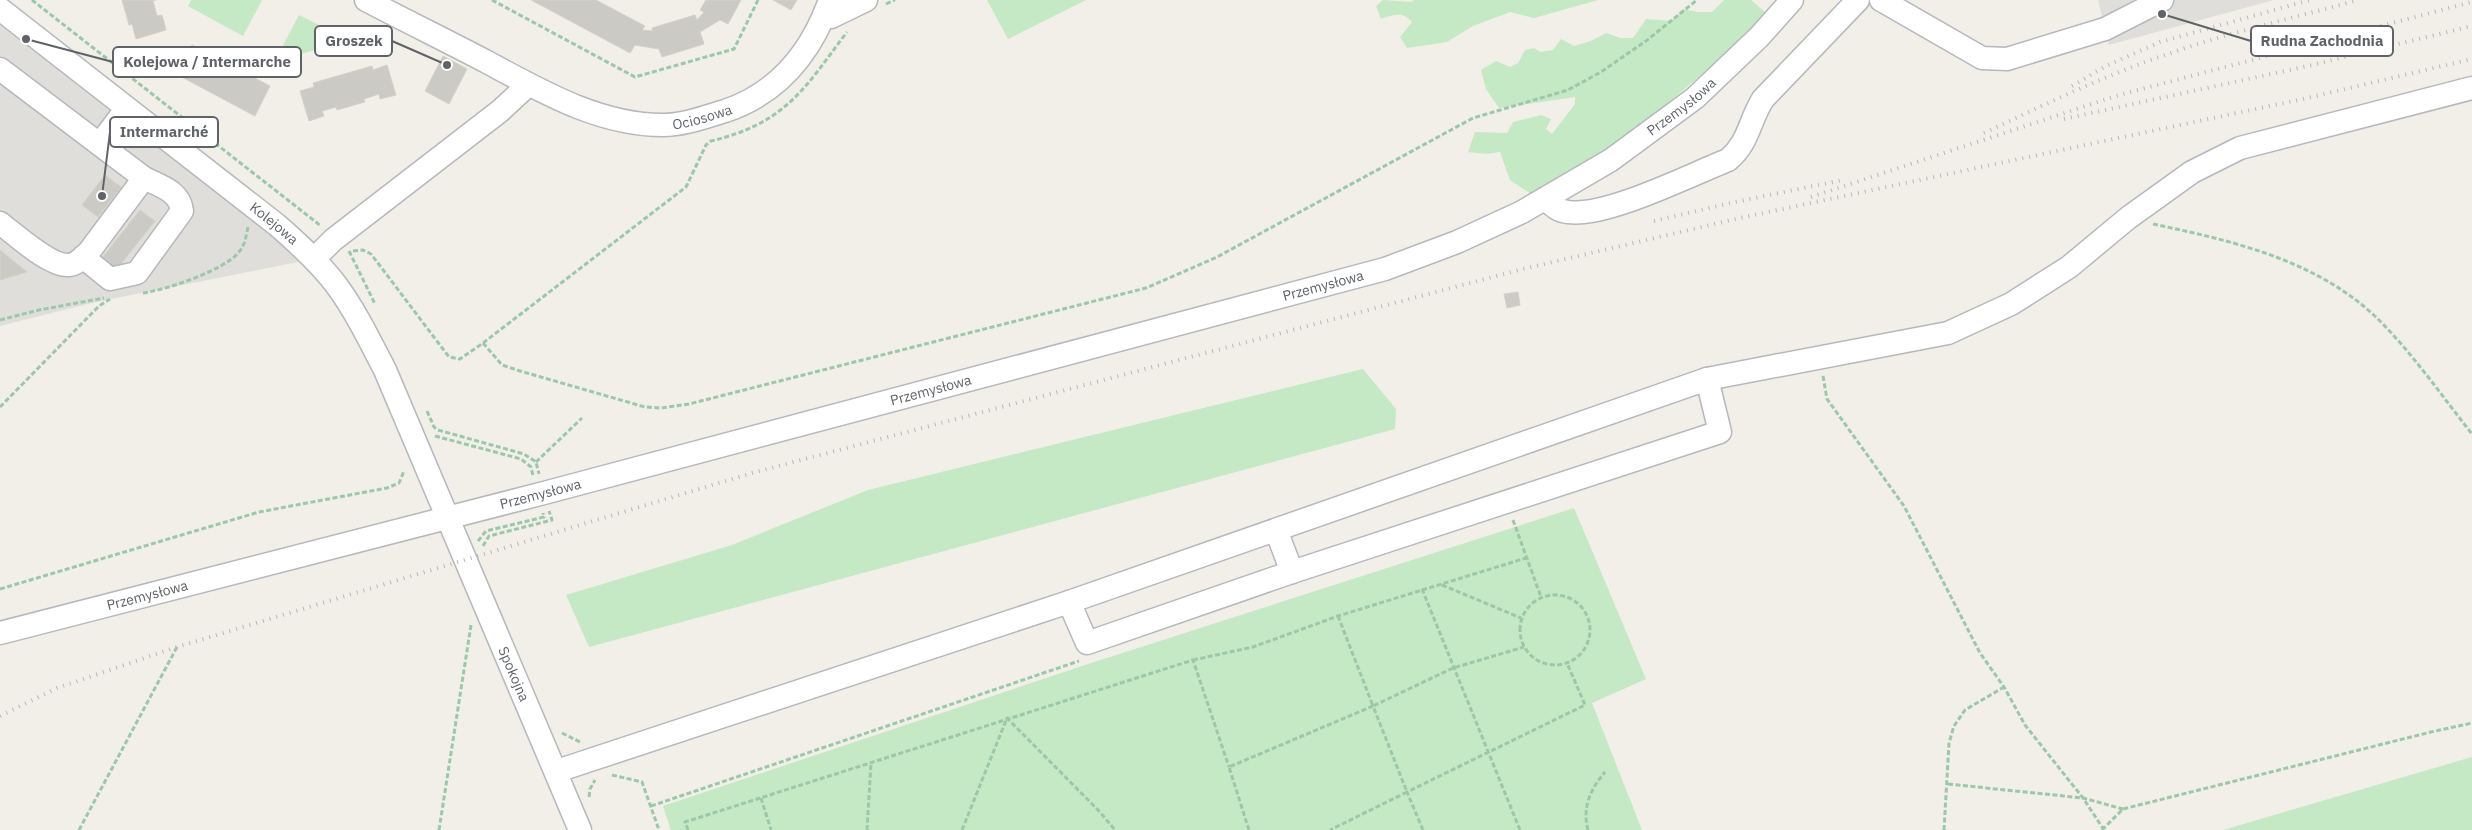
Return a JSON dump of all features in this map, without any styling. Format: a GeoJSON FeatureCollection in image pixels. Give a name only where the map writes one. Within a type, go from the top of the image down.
{"type":"FeatureCollection","features":[{"type":"Feature","properties":{"kind":"street","name":"Ociosowa"},"geometry":{"type":"LineString","coordinates":[[366,0],[528,85],[606,118],[630,123],[681,124],[749,103],[778,82],[809,46],[827,8]]}},
{"type":"Feature","properties":{"kind":"street"},"geometry":{"type":"LineString","coordinates":[[827,8],[831,17],[866,0]]}},
{"type":"Feature","properties":{"kind":"street","name":"Przemysłowa"},"geometry":{"type":"LineString","coordinates":[[0,633],[448,518],[1385,268],[1457,242],[1546,199],[1611,160],[1695,98],[1759,37],[1792,0]]}},
{"type":"Feature","properties":{"kind":"street"},"geometry":{"type":"LineString","coordinates":[[1546,199],[1557,209],[1569,212],[1605,209],[1728,160],[1739,151],[1748,135],[1756,110],[1763,98],[1858,0]]}},
{"type":"Feature","properties":{"kind":"street"},"geometry":{"type":"LineString","coordinates":[[1881,0],[1982,58],[2007,59],[2105,29],[2162,0]]}},
{"type":"Feature","properties":{"kind":"street","name":"Kolejowa"},"geometry":{"type":"LineString","coordinates":[[0,9],[126,109],[278,225],[314,259],[351,306],[385,370],[448,518]]}},
{"type":"Feature","properties":{"kind":"street"},"geometry":{"type":"LineString","coordinates":[[0,69],[144,178],[176,194],[181,201],[182,211],[137,273],[110,279],[83,258]]}},
{"type":"Feature","properties":{"kind":"street"},"geometry":{"type":"LineString","coordinates":[[314,259],[333,240],[500,111],[528,85]]}},
{"type":"Feature","properties":{"kind":"street"},"geometry":{"type":"LineString","coordinates":[[557,771],[1069,602],[1707,379],[1948,333],[2011,304],[2069,267],[2128,218],[2192,172],[2240,148],[2472,88]]}},
{"type":"Feature","properties":{"kind":"street"},"geometry":{"type":"LineString","coordinates":[[100,144],[126,109]]}},
{"type":"Feature","properties":{"kind":"street"},"geometry":{"type":"LineString","coordinates":[[0,223],[51,261],[68,265],[83,258],[144,178]]}},
{"type":"Feature","properties":{"kind":"street"},"geometry":{"type":"LineString","coordinates":[[1069,602],[1087,643],[1292,572],[1720,432],[1707,379]]}},
{"type":"Feature","properties":{"kind":"street","name":"Spokojna"},"geometry":{"type":"LineString","coordinates":[[448,518],[557,771],[580,830]]}},
{"type":"Feature","properties":{"kind":"street"},"geometry":{"type":"LineString","coordinates":[[1276,530],[1292,572]]}},
{"type":"Feature","properties":{"kind":"path"},"geometry":{"type":"LineString","coordinates":[[32,0],[323,227],[346,255],[349,252],[363,250],[371,254],[449,357],[460,359],[483,343],[686,188],[706,145],[718,139]]}},
{"type":"Feature","properties":{"kind":"path"},"geometry":{"type":"LineString","coordinates":[[492,0],[635,77],[734,49],[758,0]]}},
{"type":"Feature","properties":{"kind":"path"},"geometry":{"type":"LineString","coordinates":[[483,343],[502,364],[520,371],[645,408],[661,408],[689,404],[1146,288],[1217,256],[1473,118],[1568,90],[1601,72],[1646,41],[1697,0]]}},
{"type":"Feature","properties":{"kind":"path"},"geometry":{"type":"LineString","coordinates":[[2128,218],[2258,250],[2292,263],[2338,289],[2378,320],[2472,434]]}},
{"type":"Feature","properties":{"kind":"path"},"geometry":{"type":"LineString","coordinates":[[135,294],[161,291],[229,262],[244,245],[248,223]]}},
{"type":"Feature","properties":{"kind":"path"},"geometry":{"type":"LineString","coordinates":[[0,320],[39,310],[117,296],[99,306],[51,358],[0,407]]}},
{"type":"Feature","properties":{"kind":"path"},"geometry":{"type":"LineString","coordinates":[[1820,358],[1827,398],[1904,506],[1980,653],[2004,687],[2025,725],[2083,798],[2103,830],[2123,809]]}},
{"type":"Feature","properties":{"kind":"path"},"geometry":{"type":"LineString","coordinates":[[536,462],[582,418]]}},
{"type":"Feature","properties":{"kind":"path"},"geometry":{"type":"LineString","coordinates":[[434,444],[431,435],[521,459],[531,467],[544,516],[486,531],[482,535],[476,550]]}},
{"type":"Feature","properties":{"kind":"path"},"geometry":{"type":"LineString","coordinates":[[0,589],[259,512],[387,488],[399,483]]}},
{"type":"Feature","properties":{"kind":"path"},"geometry":{"type":"LineString","coordinates":[[1508,501],[1526,558],[1541,597]]}},
{"type":"Feature","properties":{"kind":"path"},"geometry":{"type":"LineString","coordinates":[[688,830],[685,822],[1193,660],[1253,647],[1338,616],[1526,558]]}},
{"type":"Feature","properties":{"kind":"path"},"geometry":{"type":"LineString","coordinates":[[1442,585],[1521,618]]}},
{"type":"Feature","properties":{"kind":"path"},"geometry":{"type":"LineString","coordinates":[[1422,589],[1520,830]]}},
{"type":"Feature","properties":{"kind":"path"},"geometry":{"type":"LineString","coordinates":[[1555,594],[1569,597],[1580,605],[1588,616],[1590,630],[1587,644],[1579,656],[1567,663],[1555,665],[1543,663],[1532,657],[1524,647],[1519,633],[1521,618],[1526,609],[1541,597],[1555,594]]}},
{"type":"Feature","properties":{"kind":"path"},"geometry":{"type":"LineString","coordinates":[[1338,616],[1423,830]]}},
{"type":"Feature","properties":{"kind":"path"},"geometry":{"type":"LineString","coordinates":[[439,830],[471,623]]}},
{"type":"Feature","properties":{"kind":"path"},"geometry":{"type":"LineString","coordinates":[[651,806],[1079,661],[1087,643]]}},
{"type":"Feature","properties":{"kind":"path"},"geometry":{"type":"LineString","coordinates":[[79,830],[177,647]]}},
{"type":"Feature","properties":{"kind":"path"},"geometry":{"type":"LineString","coordinates":[[1229,767],[1373,706],[1453,668],[1524,647]]}},
{"type":"Feature","properties":{"kind":"path"},"geometry":{"type":"LineString","coordinates":[[1193,660],[1249,830]]}},
{"type":"Feature","properties":{"kind":"path"},"geometry":{"type":"LineString","coordinates":[[1330,830],[1488,755],[1585,705],[1567,663]]}},
{"type":"Feature","properties":{"kind":"path"},"geometry":{"type":"LineString","coordinates":[[1944,830],[1949,744],[1954,726],[1966,710],[2004,687]]}},
{"type":"Feature","properties":{"kind":"path"},"geometry":{"type":"LineString","coordinates":[[962,830],[1007,718]]}},
{"type":"Feature","properties":{"kind":"path"},"geometry":{"type":"LineString","coordinates":[[1007,718],[1100,812],[1115,830]]}},
{"type":"Feature","properties":{"kind":"path"},"geometry":{"type":"LineString","coordinates":[[1948,784],[2083,798],[2123,809],[2472,723]]}},
{"type":"Feature","properties":{"kind":"path"},"geometry":{"type":"LineString","coordinates":[[554,733],[561,740]]}},
{"type":"Feature","properties":{"kind":"path"},"geometry":{"type":"LineString","coordinates":[[866,830],[871,763]]}},
{"type":"Feature","properties":{"kind":"path"},"geometry":{"type":"LineString","coordinates":[[1588,830],[1585,816],[1587,800],[1605,772]]}},
{"type":"Feature","properties":{"kind":"path"},"geometry":{"type":"LineString","coordinates":[[612,775],[642,782],[659,830]]}},
{"type":"Feature","properties":{"kind":"path"},"geometry":{"type":"LineString","coordinates":[[761,798],[771,830]]}},
{"type":"Feature","properties":{"kind":"shaded area"},"geometry":{"type":"Polygon","coordinates":[[[2098,0],[2274,0],[2109,45],[2098,0]]]}},
{"type":"Feature","properties":{"kind":"shaded area"},"geometry":{"type":"Polygon","coordinates":[[[0,9],[314,259],[96,302],[0,326],[0,9]]]}},
{"type":"Feature","properties":{"kind":"green space"},"geometry":{"type":"Polygon","coordinates":[[[191,0],[262,0],[243,36],[188,6],[191,0]]]}},
{"type":"Feature","properties":{"kind":"green space"},"geometry":{"type":"Polygon","coordinates":[[[987,0],[1086,0],[1008,39],[987,0]]]}},
{"type":"Feature","properties":{"kind":"green space"},"geometry":{"type":"Polygon","coordinates":[[[1383,0],[1411,2],[1414,0],[1598,0],[1534,18],[1510,12],[1473,26],[1447,42],[1407,48],[1400,37],[1412,22],[1401,15],[1381,19],[1376,6],[1383,0]]]}},
{"type":"Feature","properties":{"kind":"green space"},"geometry":{"type":"Polygon","coordinates":[[[1724,0],[1751,0],[1766,13],[1737,45],[1627,137],[1534,196],[1510,180],[1500,152],[1486,154],[1468,152],[1475,132],[1507,133],[1513,122],[1541,115],[1551,119],[1546,129],[1552,134],[1575,104],[1575,97],[1499,108],[1486,89],[1481,70],[1496,61],[1510,67],[1518,63],[1525,50],[1534,48],[1540,52],[1553,50],[1561,39],[1574,46],[1591,41],[1606,33],[1620,38],[1633,38],[1646,19],[1671,21],[1683,9],[1712,12],[1724,0]]]}},
{"type":"Feature","properties":{"kind":"green space"},"geometry":{"type":"Polygon","coordinates":[[[299,15],[339,35],[338,43],[284,59],[279,53],[299,15]]]}},
{"type":"Feature","properties":{"kind":"green space"},"geometry":{"type":"Polygon","coordinates":[[[1363,369],[1396,409],[1395,429],[589,647],[566,595],[732,545],[868,490],[1363,369]]]}},
{"type":"Feature","properties":{"kind":"green space"},"geometry":{"type":"Polygon","coordinates":[[[1574,508],[1646,679],[1592,703],[1642,830],[671,830],[663,806],[1085,665],[1574,508]]]}},
{"type":"Feature","properties":{"kind":"green space"},"geometry":{"type":"Polygon","coordinates":[[[2472,757],[2472,830],[2223,830],[2472,757]]]}},
{"type":"Feature","properties":{"kind":"building"},"geometry":{"type":"Polygon","coordinates":[[[122,0],[156,0],[153,1],[157,16],[162,15],[166,30],[136,39],[132,24],[129,25],[122,0]]]}},
{"type":"Feature","properties":{"kind":"building"},"geometry":{"type":"Polygon","coordinates":[[[531,0],[596,0],[645,26],[642,30],[653,31],[652,28],[695,15],[697,20],[704,12],[700,10],[706,0],[741,0],[728,24],[720,20],[700,32],[704,44],[662,57],[659,49],[635,45],[630,53],[531,0]]]}},
{"type":"Feature","properties":{"kind":"building"},"geometry":{"type":"Polygon","coordinates":[[[773,0],[797,0],[791,10],[773,0]]]}},
{"type":"Feature","properties":{"kind":"building"},"geometry":{"type":"Polygon","coordinates":[[[192,45],[270,86],[255,116],[176,74],[192,45]]]}},
{"type":"Feature","properties":{"kind":"building"},"geometry":{"type":"Polygon","coordinates":[[[443,56],[467,69],[449,104],[425,91],[443,56]]]}},
{"type":"Feature","properties":{"kind":"building"},"geometry":{"type":"Polygon","coordinates":[[[387,65],[396,95],[380,99],[379,94],[364,99],[365,102],[337,110],[336,107],[322,111],[324,116],[309,121],[300,91],[314,87],[313,83],[372,66],[373,70],[387,65]]]}},
{"type":"Feature","properties":{"kind":"building"},"geometry":{"type":"Polygon","coordinates":[[[105,175],[121,187],[98,217],[82,205],[105,175]]]}},
{"type":"Feature","properties":{"kind":"building"},"geometry":{"type":"Polygon","coordinates":[[[140,210],[155,221],[113,274],[98,263],[140,210]]]}},
{"type":"Feature","properties":{"kind":"building"},"geometry":{"type":"Polygon","coordinates":[[[0,250],[27,272],[0,280],[0,250]]]}},
{"type":"Feature","properties":{"kind":"building"},"geometry":{"type":"Polygon","coordinates":[[[1518,292],[1520,305],[1507,308],[1504,294],[1518,292]]]}},
{"type":"Feature","properties":{"kind":"railway"},"geometry":{"type":"LineString","coordinates":[[2072,86],[2106,66],[2160,42],[2310,0]]}},
{"type":"Feature","properties":{"kind":"railway"},"geometry":{"type":"LineString","coordinates":[[1984,133],[2144,62],[2215,39],[2358,0]]}},
{"type":"Feature","properties":{"kind":"railway"},"geometry":{"type":"LineString","coordinates":[[1811,197],[2119,95],[2472,2]]}},
{"type":"Feature","properties":{"kind":"railway"},"geometry":{"type":"LineString","coordinates":[[2064,119],[2308,66],[2472,26]]}},
{"type":"Feature","properties":{"kind":"railway"},"geometry":{"type":"LineString","coordinates":[[0,716],[57,688],[177,647],[752,473],[1523,269],[1740,218],[2303,99],[2472,59]]}},
{"type":"Feature","properties":{"kind":"railway"},"geometry":{"type":"LineString","coordinates":[[1654,221],[1843,180]]}},
{"type":"Feature","properties":{"kind":"place","name":"Rudna Zachodnia"},"geometry":{"type":"Point","coordinates":[2162,14]}},
{"type":"Feature","properties":{"kind":"place","name":"Kolejowa / Intermarche"},"geometry":{"type":"Point","coordinates":[26,39]}},
{"type":"Feature","properties":{"kind":"place","name":"Groszek"},"geometry":{"type":"Point","coordinates":[447,65]}},
{"type":"Feature","properties":{"kind":"place","name":"Intermarché"},"geometry":{"type":"Point","coordinates":[102,196]}}]}
